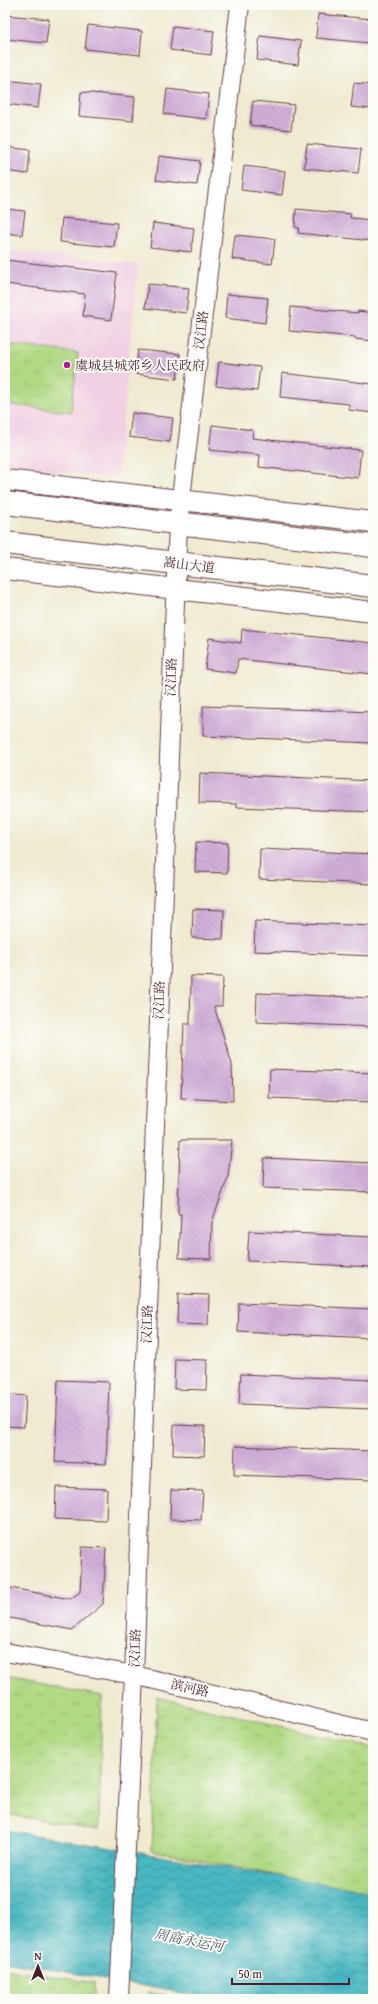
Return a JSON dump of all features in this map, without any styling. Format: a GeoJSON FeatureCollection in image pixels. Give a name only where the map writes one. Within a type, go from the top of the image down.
{"type":"FeatureCollection","features":[{"type":"Feature","properties":{"kind":"main road"},"geometry":{"type":"LineString","coordinates":[[5,480],[373,522]]}},
{"type":"Feature","properties":{"kind":"main road"},"geometry":{"type":"LineString","coordinates":[[5,503],[373,546]]}},
{"type":"Feature","properties":{"kind":"main road","name":"嵩山大道"},"geometry":{"type":"LineString","coordinates":[[5,543],[373,586]]}},
{"type":"Feature","properties":{"kind":"main road"},"geometry":{"type":"LineString","coordinates":[[5,569],[373,612]]}},
{"type":"Feature","properties":{"kind":"street","name":"汉江路"},"geometry":{"type":"LineString","coordinates":[[119,1999],[134,1675],[175,563],[180,500],[240,5]]}},
{"type":"Feature","properties":{"kind":"street","name":"滨河路"},"geometry":{"type":"LineString","coordinates":[[5,1652],[134,1675],[373,1732]]}},
{"type":"Feature","properties":{"kind":"shaded area","name":"虞城县城郊乡人民政府"},"geometry":{"type":"Polygon","coordinates":[[[5,250],[138,264],[117,478],[5,466],[5,250]]]}},
{"type":"Feature","properties":{"kind":"green space"},"geometry":{"type":"Polygon","coordinates":[[[5,344],[78,353],[71,412],[5,404],[5,344]]]}},
{"type":"Feature","properties":{"kind":"green space"},"geometry":{"type":"Polygon","coordinates":[[[5,1678],[102,1696],[99,1830],[5,1814],[5,1678]]]}},
{"type":"Feature","properties":{"kind":"green space"},"geometry":{"type":"Polygon","coordinates":[[[157,1697],[373,1748],[373,1894],[152,1851],[157,1697]]]}},
{"type":"Feature","properties":{"kind":"green space"},"geometry":{"type":"Polygon","coordinates":[[[5,1968],[94,1983],[94,1999],[5,1999],[5,1968]]]}},
{"type":"Feature","properties":{"kind":"green space"},"geometry":{"type":"Polygon","coordinates":[[[148,1992],[184,1999],[147,1999],[148,1992]]]}},
{"type":"Feature","properties":{"kind":"water","name":"周商永运河"},"geometry":{"type":"Polygon","coordinates":[[[5,1830],[373,1892],[373,1999],[216,1999],[5,1961],[5,1830]]]}},
{"type":"Feature","properties":{"kind":"building"},"geometry":{"type":"Polygon","coordinates":[[[318,14],[372,19],[370,43],[316,38],[318,14]]]}},
{"type":"Feature","properties":{"kind":"building"},"geometry":{"type":"Polygon","coordinates":[[[5,15],[49,19],[46,43],[5,39],[5,15]]]}},
{"type":"Feature","properties":{"kind":"building"},"geometry":{"type":"Polygon","coordinates":[[[88,25],[142,31],[140,55],[85,49],[88,25]]]}},
{"type":"Feature","properties":{"kind":"building"},"geometry":{"type":"Polygon","coordinates":[[[173,26],[214,31],[211,55],[170,50],[173,26]]]}},
{"type":"Feature","properties":{"kind":"building"},"geometry":{"type":"Polygon","coordinates":[[[260,36],[301,41],[298,65],[257,60],[260,36]]]}},
{"type":"Feature","properties":{"kind":"building"},"geometry":{"type":"Polygon","coordinates":[[[5,80],[41,84],[38,108],[5,104],[5,80]]]}},
{"type":"Feature","properties":{"kind":"building"},"geometry":{"type":"Polygon","coordinates":[[[354,83],[373,85],[373,109],[351,107],[354,83]]]}},
{"type":"Feature","properties":{"kind":"building"},"geometry":{"type":"Polygon","coordinates":[[[167,89],[209,94],[206,119],[164,114],[167,89]]]}},
{"type":"Feature","properties":{"kind":"building"},"geometry":{"type":"Polygon","coordinates":[[[81,92],[135,97],[133,121],[79,116],[81,92]]]}},
{"type":"Feature","properties":{"kind":"building"},"geometry":{"type":"Polygon","coordinates":[[[253,101],[294,105],[291,130],[250,125],[253,101]]]}},
{"type":"Feature","properties":{"kind":"building"},"geometry":{"type":"Polygon","coordinates":[[[307,144],[361,149],[358,173],[304,168],[307,144]]]}},
{"type":"Feature","properties":{"kind":"building"},"geometry":{"type":"Polygon","coordinates":[[[5,147],[30,150],[28,174],[5,171],[5,147]]]}},
{"type":"Feature","properties":{"kind":"building"},"geometry":{"type":"Polygon","coordinates":[[[159,156],[200,161],[197,185],[156,180],[159,156]]]}},
{"type":"Feature","properties":{"kind":"building"},"geometry":{"type":"Polygon","coordinates":[[[244,166],[285,171],[282,195],[241,190],[244,166]]]}},
{"type":"Feature","properties":{"kind":"building"},"geometry":{"type":"Polygon","coordinates":[[[5,209],[25,211],[22,235],[5,233],[5,209]]]}},
{"type":"Feature","properties":{"kind":"building"},"geometry":{"type":"Polygon","coordinates":[[[296,209],[351,214],[350,218],[373,220],[373,241],[298,233],[299,228],[295,227],[296,209]]]}},
{"type":"Feature","properties":{"kind":"building"},"geometry":{"type":"Polygon","coordinates":[[[62,218],[117,223],[114,247],[60,242],[62,218]]]}},
{"type":"Feature","properties":{"kind":"building"},"geometry":{"type":"Polygon","coordinates":[[[153,223],[194,228],[191,252],[150,247],[153,223]]]}},
{"type":"Feature","properties":{"kind":"building"},"geometry":{"type":"Polygon","coordinates":[[[235,235],[275,239],[272,264],[232,259],[235,235]]]}},
{"type":"Feature","properties":{"kind":"building"},"geometry":{"type":"Polygon","coordinates":[[[5,260],[117,273],[111,320],[83,316],[85,294],[5,284],[5,260]]]}},
{"type":"Feature","properties":{"kind":"building"},"geometry":{"type":"Polygon","coordinates":[[[148,284],[189,288],[186,313],[145,308],[148,284]]]}},
{"type":"Feature","properties":{"kind":"building"},"geometry":{"type":"Polygon","coordinates":[[[227,294],[268,298],[265,323],[225,318],[227,294]]]}},
{"type":"Feature","properties":{"kind":"building"},"geometry":{"type":"Polygon","coordinates":[[[291,307],[373,313],[373,341],[355,339],[355,337],[289,331],[291,307]]]}},
{"type":"Feature","properties":{"kind":"building"},"geometry":{"type":"Polygon","coordinates":[[[138,350],[180,354],[177,379],[135,374],[138,350]]]}},
{"type":"Feature","properties":{"kind":"building"},"geometry":{"type":"Polygon","coordinates":[[[219,362],[260,367],[257,391],[216,386],[219,362]]]}},
{"type":"Feature","properties":{"kind":"building"},"geometry":{"type":"Polygon","coordinates":[[[282,373],[373,384],[373,413],[349,410],[349,404],[280,397],[282,373]]]}},
{"type":"Feature","properties":{"kind":"building"},"geometry":{"type":"Polygon","coordinates":[[[132,413],[173,418],[170,442],[129,437],[132,413]]]}},
{"type":"Feature","properties":{"kind":"building"},"geometry":{"type":"Polygon","coordinates":[[[212,425],[253,430],[252,438],[361,450],[358,478],[259,467],[260,455],[209,450],[212,425]]]}},
{"type":"Feature","properties":{"kind":"building"},"geometry":{"type":"Polygon","coordinates":[[[242,629],[373,643],[373,674],[238,659],[236,673],[205,669],[209,638],[241,643],[242,629]]]}},
{"type":"Feature","properties":{"kind":"building"},"geometry":{"type":"Polygon","coordinates":[[[203,706],[373,712],[373,743],[203,736],[203,706]]]}},
{"type":"Feature","properties":{"kind":"building"},"geometry":{"type":"Polygon","coordinates":[[[200,773],[373,781],[373,812],[236,807],[236,804],[199,803],[200,773]]]}},
{"type":"Feature","properties":{"kind":"building"},"geometry":{"type":"Polygon","coordinates":[[[196,842],[228,843],[227,873],[195,872],[196,842]]]}},
{"type":"Feature","properties":{"kind":"building"},"geometry":{"type":"Polygon","coordinates":[[[260,849],[373,854],[373,884],[259,879],[260,849]]]}},
{"type":"Feature","properties":{"kind":"building"},"geometry":{"type":"Polygon","coordinates":[[[193,909],[224,910],[223,939],[192,938],[193,909]]]}},
{"type":"Feature","properties":{"kind":"building"},"geometry":{"type":"Polygon","coordinates":[[[255,921],[373,926],[373,956],[254,951],[255,921]]]}},
{"type":"Feature","properties":{"kind":"building"},"geometry":{"type":"Polygon","coordinates":[[[191,976],[223,977],[222,1006],[214,1006],[232,1064],[233,1101],[181,1098],[184,1024],[190,1024],[191,976]]]}},
{"type":"Feature","properties":{"kind":"building"},"geometry":{"type":"Polygon","coordinates":[[[257,993],[373,998],[373,1027],[256,1022],[257,993]]]}},
{"type":"Feature","properties":{"kind":"building"},"geometry":{"type":"Polygon","coordinates":[[[270,1069],[373,1073],[373,1102],[269,1098],[270,1069]]]}},
{"type":"Feature","properties":{"kind":"building"},"geometry":{"type":"Polygon","coordinates":[[[180,1140],[232,1140],[228,1177],[212,1222],[211,1259],[179,1258],[181,1214],[178,1214],[180,1140]]]}},
{"type":"Feature","properties":{"kind":"building"},"geometry":{"type":"Polygon","coordinates":[[[264,1158],[373,1163],[373,1192],[263,1188],[264,1158]]]}},
{"type":"Feature","properties":{"kind":"building"},"geometry":{"type":"Polygon","coordinates":[[[249,1231],[373,1237],[373,1267],[247,1261],[249,1231]]]}},
{"type":"Feature","properties":{"kind":"building"},"geometry":{"type":"Polygon","coordinates":[[[178,1294],[209,1295],[208,1325],[177,1324],[178,1294]]]}},
{"type":"Feature","properties":{"kind":"building"},"geometry":{"type":"Polygon","coordinates":[[[239,1303],[373,1309],[373,1338],[238,1332],[239,1303]]]}},
{"type":"Feature","properties":{"kind":"building"},"geometry":{"type":"Polygon","coordinates":[[[175,1359],[207,1360],[206,1390],[174,1389],[175,1359]]]}},
{"type":"Feature","properties":{"kind":"building"},"geometry":{"type":"Polygon","coordinates":[[[241,1374],[373,1380],[373,1409],[239,1404],[241,1374]]]}},
{"type":"Feature","properties":{"kind":"building"},"geometry":{"type":"Polygon","coordinates":[[[58,1380],[109,1382],[106,1464],[55,1462],[58,1380]]]}},
{"type":"Feature","properties":{"kind":"building"},"geometry":{"type":"Polygon","coordinates":[[[5,1394],[26,1396],[24,1427],[5,1426],[5,1394]]]}},
{"type":"Feature","properties":{"kind":"building"},"geometry":{"type":"Polygon","coordinates":[[[174,1425],[205,1426],[204,1456],[173,1455],[174,1425]]]}},
{"type":"Feature","properties":{"kind":"building"},"geometry":{"type":"Polygon","coordinates":[[[235,1446],[373,1451],[373,1480],[234,1475],[235,1446]]]}},
{"type":"Feature","properties":{"kind":"building"},"geometry":{"type":"Polygon","coordinates":[[[56,1487],[107,1489],[106,1521],[55,1519],[56,1487]]]}},
{"type":"Feature","properties":{"kind":"building"},"geometry":{"type":"Polygon","coordinates":[[[171,1490],[203,1491],[201,1520],[170,1519],[171,1490]]]}},
{"type":"Feature","properties":{"kind":"building"},"geometry":{"type":"Polygon","coordinates":[[[82,1547],[106,1548],[103,1604],[72,1630],[5,1617],[5,1587],[70,1599],[80,1592],[82,1547]]]}},
{"type":"Feature","properties":{"kind":"place","name":"虞城县城郊乡人民政府"},"geometry":{"type":"Point","coordinates":[67,365]}}]}
